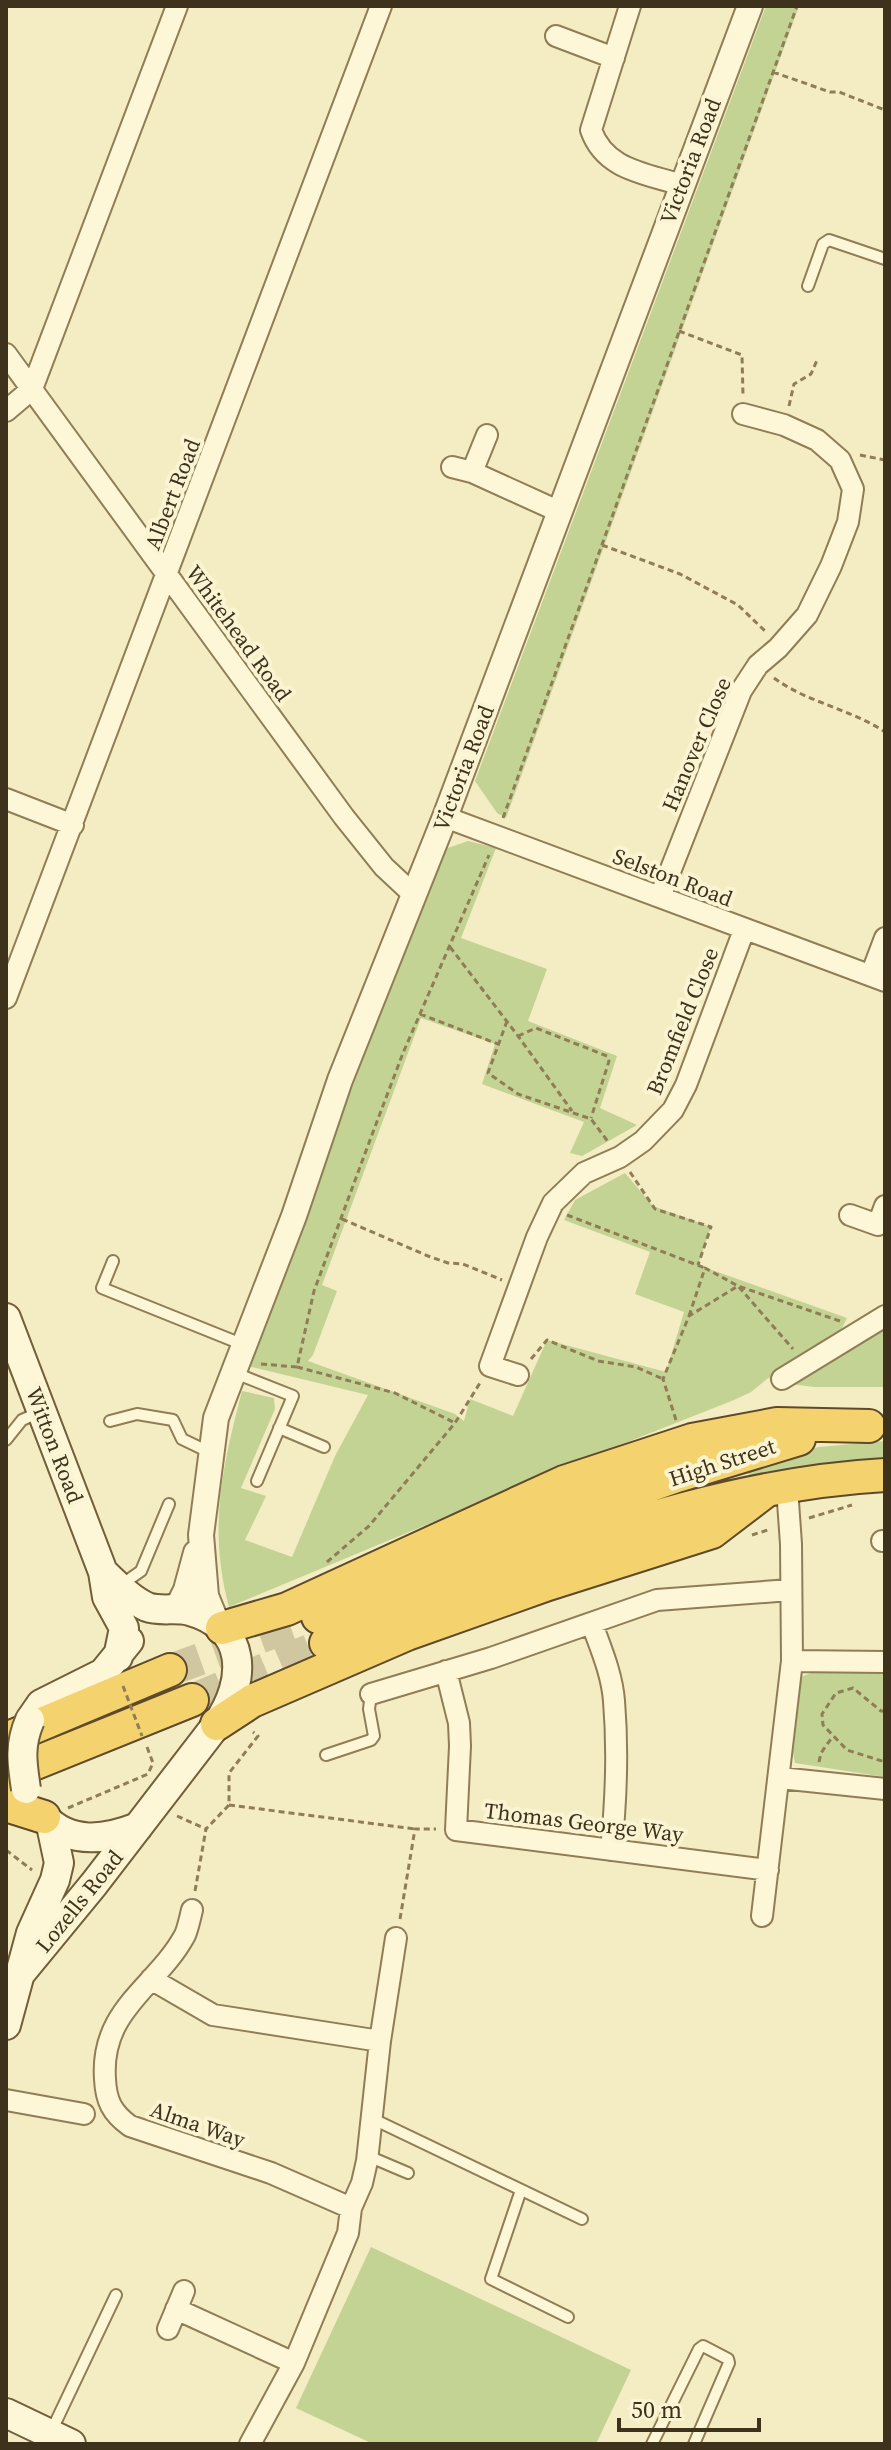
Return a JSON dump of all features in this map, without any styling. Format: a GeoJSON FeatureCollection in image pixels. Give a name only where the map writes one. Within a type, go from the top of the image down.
{"type":"FeatureCollection","features":[{"type":"Feature","properties":{"kind":"highway"},"geometry":{"type":"LineString","coordinates":[[220,1625],[287,1609],[564,1482],[684,1442],[777,1424],[877,1425]]}},
{"type":"Feature","properties":{"kind":"highway","name":"High Street"},"geometry":{"type":"LineString","coordinates":[[877,1425],[784,1442],[562,1516],[320,1631],[668,1512],[777,1489],[885,1475]]}},
{"type":"Feature","properties":{"kind":"highway"},"geometry":{"type":"LineString","coordinates":[[217,1724],[252,1701],[407,1634],[712,1532],[777,1489]]}},
{"type":"Feature","properties":{"kind":"highway"},"geometry":{"type":"LineString","coordinates":[[21,1720],[170,1670]]}},
{"type":"Feature","properties":{"kind":"highway"},"geometry":{"type":"LineString","coordinates":[[53,1817],[13,1790],[192,1700]]}},
{"type":"Feature","properties":{"kind":"main road","name":"Witton Road"},"geometry":{"type":"LineString","coordinates":[[6,1318],[111,1579],[107,1597],[124,1628],[118,1657]]}},
{"type":"Feature","properties":{"kind":"main road"},"geometry":{"type":"LineString","coordinates":[[111,1579],[132,1598],[152,1609],[175,1608],[194,1612],[220,1625]]}},
{"type":"Feature","properties":{"kind":"main road"},"geometry":{"type":"LineString","coordinates":[[13,1790],[23,1737],[21,1720],[103,1673],[118,1657],[136,1629],[175,1608]]}},
{"type":"Feature","properties":{"kind":"main road","name":"Lozells Road"},"geometry":{"type":"LineString","coordinates":[[20,1974],[138,1827],[228,1708],[238,1662],[234,1643],[220,1625]]}},
{"type":"Feature","properties":{"kind":"main road"},"geometry":{"type":"LineString","coordinates":[[53,1817],[66,1835],[101,1838],[117,1836],[138,1827]]}},
{"type":"Feature","properties":{"kind":"main road","name":"Lozells Road"},"geometry":{"type":"LineString","coordinates":[[6,2025],[31,1933],[55,1880],[59,1863],[53,1817]]}},
{"type":"Feature","properties":{"kind":"main road"},"geometry":{"type":"LineString","coordinates":[[6,2413],[60,2439]]}},
{"type":"Feature","properties":{"kind":"street"},"geometry":{"type":"LineString","coordinates":[[6,411],[32,389],[177,6]]}},
{"type":"Feature","properties":{"kind":"street","name":"Albert Road"},"geometry":{"type":"LineString","coordinates":[[6,998],[381,6]]}},
{"type":"Feature","properties":{"kind":"street"},"geometry":{"type":"LineString","coordinates":[[630,6],[591,130],[597,146],[611,161],[681,185]]}},
{"type":"Feature","properties":{"kind":"street","name":"Victoria Road"},"geometry":{"type":"LineString","coordinates":[[175,1608],[186,1590],[201,1535],[216,1418],[294,1216],[340,1080],[445,817],[750,6]]}},
{"type":"Feature","properties":{"kind":"street"},"geometry":{"type":"LineString","coordinates":[[556,36],[614,58]]}},
{"type":"Feature","properties":{"kind":"street","name":"Whitehead Road"},"geometry":{"type":"LineString","coordinates":[[6,354],[344,817],[384,867],[414,895]]}},
{"type":"Feature","properties":{"kind":"street","name":"Hanover Close"},"geometry":{"type":"LineString","coordinates":[[660,897],[741,691],[758,665],[807,615],[848,522],[853,489],[840,460],[817,440],[784,425],[743,414]]}},
{"type":"Feature","properties":{"kind":"street"},"geometry":{"type":"LineString","coordinates":[[487,435],[462,470],[558,511]]}},
{"type":"Feature","properties":{"kind":"street"},"geometry":{"type":"LineString","coordinates":[[6,799],[73,825]]}},
{"type":"Feature","properties":{"kind":"street","name":"Selston Road"},"geometry":{"type":"LineString","coordinates":[[445,817],[878,978]]}},
{"type":"Feature","properties":{"kind":"street","name":"Bromfield Close"},"geometry":{"type":"LineString","coordinates":[[490,1366],[553,1203],[584,1173],[620,1157],[659,1127],[673,1110],[686,1085],[744,930]]}},
{"type":"Feature","properties":{"kind":"street"},"geometry":{"type":"LineString","coordinates":[[878,978],[885,938]]}},
{"type":"Feature","properties":{"kind":"street"},"geometry":{"type":"LineString","coordinates":[[850,1215],[878,1225],[885,1206]]}},
{"type":"Feature","properties":{"kind":"street"},"geometry":{"type":"LineString","coordinates":[[782,1379],[885,1316]]}},
{"type":"Feature","properties":{"kind":"street"},"geometry":{"type":"LineString","coordinates":[[490,1366],[518,1375]]}},
{"type":"Feature","properties":{"kind":"street"},"geometry":{"type":"LineString","coordinates":[[762,1916],[792,1661],[790,1528],[777,1489]]}},
{"type":"Feature","properties":{"kind":"street","name":"Victoria Road"},"geometry":{"type":"LineString","coordinates":[[201,1535],[206,1596],[220,1625]]}},
{"type":"Feature","properties":{"kind":"street"},"geometry":{"type":"LineString","coordinates":[[371,1694],[592,1624],[657,1600],[790,1590]]}},
{"type":"Feature","properties":{"kind":"street"},"geometry":{"type":"LineString","coordinates":[[592,1624],[606,1662],[614,1700],[615,1777],[611,1850]]}},
{"type":"Feature","properties":{"kind":"street"},"geometry":{"type":"LineString","coordinates":[[792,1661],[885,1662]]}},
{"type":"Feature","properties":{"kind":"street","name":"Thomas George Way"},"geometry":{"type":"LineString","coordinates":[[446,1671],[459,1723],[456,1830],[768,1870]]}},
{"type":"Feature","properties":{"kind":"street"},"geometry":{"type":"LineString","coordinates":[[780,1778],[885,1789]]}},
{"type":"Feature","properties":{"kind":"street","name":"Alma Way"},"geometry":{"type":"LineString","coordinates":[[192,1910],[185,1934],[126,2006],[109,2041],[104,2076],[107,2100],[114,2112],[130,2126],[145,2133],[271,2173],[351,2208]]}},
{"type":"Feature","properties":{"kind":"street"},"geometry":{"type":"LineString","coordinates":[[250,2444],[294,2363],[348,2233],[351,2208],[362,2183],[368,2156],[380,2041],[396,1938]]}},
{"type":"Feature","properties":{"kind":"street"},"geometry":{"type":"LineString","coordinates":[[151,1979],[213,2015],[380,2041]]}},
{"type":"Feature","properties":{"kind":"street"},"geometry":{"type":"LineString","coordinates":[[6,2100],[84,2114]]}},
{"type":"Feature","properties":{"kind":"street"},"geometry":{"type":"LineString","coordinates":[[168,2329],[180,2300],[294,2363]]}},
{"type":"Feature","properties":{"kind":"lane"},"geometry":{"type":"LineString","coordinates":[[808,286],[823,244],[829,240],[885,259]]}},
{"type":"Feature","properties":{"kind":"lane"},"geometry":{"type":"LineString","coordinates":[[113,1261],[102,1288],[238,1360],[293,1396],[257,1481]]}},
{"type":"Feature","properties":{"kind":"lane"},"geometry":{"type":"LineString","coordinates":[[6,1440],[22,1420],[41,1411]]}},
{"type":"Feature","properties":{"kind":"lane"},"geometry":{"type":"LineString","coordinates":[[110,1421],[137,1414],[173,1420],[182,1439],[211,1452]]}},
{"type":"Feature","properties":{"kind":"lane"},"geometry":{"type":"LineString","coordinates":[[279,1428],[324,1447]]}},
{"type":"Feature","properties":{"kind":"lane"},"geometry":{"type":"LineString","coordinates":[[111,1579],[141,1571],[169,1504]]}},
{"type":"Feature","properties":{"kind":"lane"},"geometry":{"type":"LineString","coordinates":[[326,1755],[371,1740],[374,1736],[369,1709],[371,1694]]}},
{"type":"Feature","properties":{"kind":"lane"},"geometry":{"type":"LineString","coordinates":[[371,2118],[582,2219]]}},
{"type":"Feature","properties":{"kind":"lane"},"geometry":{"type":"LineString","coordinates":[[368,2156],[408,2173]]}},
{"type":"Feature","properties":{"kind":"lane"},"geometry":{"type":"LineString","coordinates":[[521,2190],[491,2279],[568,2317]]}},
{"type":"Feature","properties":{"kind":"lane"},"geometry":{"type":"LineString","coordinates":[[60,2439],[116,2295]]}},
{"type":"Feature","properties":{"kind":"lane"},"geometry":{"type":"LineString","coordinates":[[652,2444],[703,2346],[728,2359],[729,2363],[694,2444]]}},
{"type":"Feature","properties":{"kind":"path"},"geometry":{"type":"LineString","coordinates":[[297,1367],[314,1291],[420,1014],[497,836],[797,6]]}},
{"type":"Feature","properties":{"kind":"path"},"geometry":{"type":"LineString","coordinates":[[773,72],[885,110]]}},
{"type":"Feature","properties":{"kind":"path"},"geometry":{"type":"LineString","coordinates":[[679,331],[742,355],[743,414]]}},
{"type":"Feature","properties":{"kind":"path"},"geometry":{"type":"LineString","coordinates":[[784,425],[794,384],[811,374],[818,358]]}},
{"type":"Feature","properties":{"kind":"path"},"geometry":{"type":"LineString","coordinates":[[602,545],[680,574],[738,605],[778,648]]}},
{"type":"Feature","properties":{"kind":"path"},"geometry":{"type":"LineString","coordinates":[[758,665],[792,691],[869,722],[885,732]]}},
{"type":"Feature","properties":{"kind":"path"},"geometry":{"type":"LineString","coordinates":[[450,947],[572,1112]]}},
{"type":"Feature","properties":{"kind":"path"},"geometry":{"type":"LineString","coordinates":[[420,1014],[498,1044]]}},
{"type":"Feature","properties":{"kind":"path"},"geometry":{"type":"LineString","coordinates":[[507,1021],[488,1073],[518,1094],[591,1119],[655,1209],[711,1227],[698,1265]]}},
{"type":"Feature","properties":{"kind":"path"},"geometry":{"type":"LineString","coordinates":[[518,1036],[536,1028],[607,1056],[609,1061],[591,1119]]}},
{"type":"Feature","properties":{"kind":"path"},"geometry":{"type":"LineString","coordinates":[[553,1203],[568,1215],[698,1265],[738,1286],[864,1329]]}},
{"type":"Feature","properties":{"kind":"path"},"geometry":{"type":"LineString","coordinates":[[342,1219],[428,1256],[463,1264],[519,1287]]}},
{"type":"Feature","properties":{"kind":"path"},"geometry":{"type":"LineString","coordinates":[[684,1442],[663,1379],[705,1268]]}},
{"type":"Feature","properties":{"kind":"path"},"geometry":{"type":"LineString","coordinates":[[689,1316],[738,1286]]}},
{"type":"Feature","properties":{"kind":"path"},"geometry":{"type":"LineString","coordinates":[[738,1286],[806,1365]]}},
{"type":"Feature","properties":{"kind":"path"},"geometry":{"type":"LineString","coordinates":[[518,1375],[547,1340],[598,1361],[636,1367],[663,1379]]}},
{"type":"Feature","properties":{"kind":"path"},"geometry":{"type":"LineString","coordinates":[[238,1360],[297,1367],[395,1393],[455,1423]]}},
{"type":"Feature","properties":{"kind":"path"},"geometry":{"type":"LineString","coordinates":[[321,1567],[369,1526],[455,1423],[490,1366]]}},
{"type":"Feature","properties":{"kind":"path"},"geometry":{"type":"LineString","coordinates":[[53,1817],[148,1774],[153,1763],[123,1686]]}},
{"type":"Feature","properties":{"kind":"path"},"geometry":{"type":"LineString","coordinates":[[885,1711],[853,1688],[836,1693],[822,1714],[823,1725],[847,1750],[885,1762]]}},
{"type":"Feature","properties":{"kind":"path"},"geometry":{"type":"LineString","coordinates":[[192,1910],[206,1829],[229,1805],[229,1773],[258,1736],[251,1730]]}},
{"type":"Feature","properties":{"kind":"path"},"geometry":{"type":"LineString","coordinates":[[815,1781],[821,1753],[833,1736]]}},
{"type":"Feature","properties":{"kind":"path"},"geometry":{"type":"LineString","coordinates":[[229,1805],[415,1829],[456,1830]]}},
{"type":"Feature","properties":{"kind":"path"},"geometry":{"type":"LineString","coordinates":[[175,1815],[206,1829]]}},
{"type":"Feature","properties":{"kind":"path"},"geometry":{"type":"LineString","coordinates":[[396,1938],[415,1829]]}},
{"type":"Feature","properties":{"kind":"path"},"geometry":{"type":"LineString","coordinates":[[6,1850],[37,1875]]}},
{"type":"Feature","properties":{"kind":"green space"},"geometry":{"type":"Polygon","coordinates":[[[766,6],[799,6],[506,818],[497,813],[475,781],[766,6]]]}},
{"type":"Feature","properties":{"kind":"green space"},"geometry":{"type":"Polygon","coordinates":[[[468,841],[496,848],[461,938],[547,969],[528,1021],[617,1056],[600,1108],[637,1125],[582,1156],[570,1153],[584,1122],[482,1084],[495,1044],[421,1018],[322,1285],[337,1291],[308,1361],[455,1414],[464,1421],[470,1399],[513,1416],[547,1340],[666,1372],[684,1312],[635,1294],[650,1252],[564,1220],[575,1200],[625,1173],[653,1206],[711,1227],[698,1265],[847,1318],[839,1334],[734,1400],[229,1607],[219,1551],[220,1499],[242,1391],[274,1398],[275,1409],[241,1488],[266,1496],[245,1540],[292,1557],[335,1456],[368,1395],[244,1365],[445,849],[468,841]]]}},
{"type":"Feature","properties":{"kind":"green space"},"geometry":{"type":"Polygon","coordinates":[[[885,1326],[885,1387],[791,1384],[885,1326]]]}},
{"type":"Feature","properties":{"kind":"green space"},"geometry":{"type":"Polygon","coordinates":[[[885,1441],[885,1465],[750,1481],[747,1464],[819,1447],[885,1441]]]}},
{"type":"Feature","properties":{"kind":"green space"},"geometry":{"type":"Polygon","coordinates":[[[811,1673],[885,1673],[885,1777],[795,1763],[791,1742],[798,1678],[811,1673]]]}},
{"type":"Feature","properties":{"kind":"green space"},"geometry":{"type":"Polygon","coordinates":[[[371,2247],[631,2370],[596,2444],[373,2444],[296,2408],[371,2247]]]}},
{"type":"Feature","properties":{"kind":"tunnel"},"geometry":{"type":"LineString","coordinates":[[170,1670],[314,1618]]}},
{"type":"Feature","properties":{"kind":"tunnel"},"geometry":{"type":"LineString","coordinates":[[192,1700],[326,1643]]}}]}
